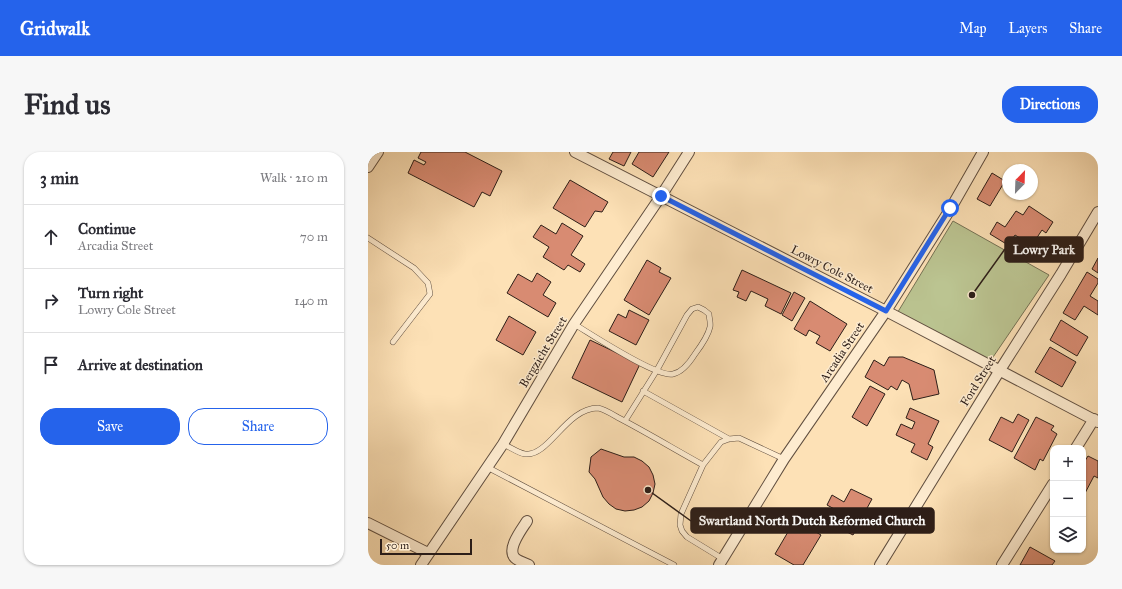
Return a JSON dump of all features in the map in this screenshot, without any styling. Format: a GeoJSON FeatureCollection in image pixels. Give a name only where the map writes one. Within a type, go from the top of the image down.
{"type":"FeatureCollection","features":[{"type":"Feature","properties":{"kind":"street"},"geometry":{"type":"LineString","coordinates":[[368,167],[378,152]]}},
{"type":"Feature","properties":{"kind":"street","name":"Lowry Cole Street"},"geometry":{"type":"LineString","coordinates":[[575,152],[886,311],[1096,421]]}},
{"type":"Feature","properties":{"kind":"street","name":"Bergzicht Street"},"geometry":{"type":"LineString","coordinates":[[421,565],[503,444],[574,324],[689,152]]}},
{"type":"Feature","properties":{"kind":"street","name":"Arcadia Street"},"geometry":{"type":"LineString","coordinates":[[721,562],[784,459],[886,311],[983,152]]}},
{"type":"Feature","properties":{"kind":"street","name":"Ford Street"},"geometry":{"type":"LineString","coordinates":[[880,565],[1098,212]]}},
{"type":"Feature","properties":{"kind":"street"},"geometry":{"type":"LineString","coordinates":[[1078,445],[1096,421]]}},
{"type":"Feature","properties":{"kind":"street"},"geometry":{"type":"LineString","coordinates":[[1002,565],[1050,489]]}},
{"type":"Feature","properties":{"kind":"street"},"geometry":{"type":"LineString","coordinates":[[527,521],[512,547],[512,552],[515,558],[529,565]]}},
{"type":"Feature","properties":{"kind":"street"},"geometry":{"type":"LineString","coordinates":[[368,523],[428,553]]}},
{"type":"Feature","properties":{"kind":"lane"},"geometry":{"type":"LineString","coordinates":[[368,238],[414,268],[428,284],[430,294],[393,342]]}},
{"type":"Feature","properties":{"kind":"lane"},"geometry":{"type":"LineString","coordinates":[[574,324],[640,364],[657,370],[667,374],[673,374],[688,365],[703,343],[710,326],[709,314],[698,307],[692,309],[687,315],[657,370],[625,421]]}},
{"type":"Feature","properties":{"kind":"lane"},"geometry":{"type":"LineString","coordinates":[[643,391],[730,439]]}},
{"type":"Feature","properties":{"kind":"lane"},"geometry":{"type":"LineString","coordinates":[[503,444],[523,454],[537,452],[576,414],[589,409],[600,408],[703,465]]}},
{"type":"Feature","properties":{"kind":"lane"},"geometry":{"type":"LineString","coordinates":[[721,562],[687,537],[682,531],[680,525],[681,514],[703,465],[721,442],[739,438],[784,459]]}},
{"type":"Feature","properties":{"kind":"lane"},"geometry":{"type":"LineString","coordinates":[[487,467],[674,565]]}},
{"type":"Feature","properties":{"kind":"green space"},"geometry":{"type":"Polygon","coordinates":[[[953,221],[1049,275],[989,363],[896,315],[953,221]]]}},
{"type":"Feature","properties":{"kind":"building"},"geometry":{"type":"Polygon","coordinates":[[[421,152],[465,152],[502,171],[490,196],[482,192],[474,207],[408,173],[414,160],[424,165],[426,162],[418,158],[421,152]]]}},
{"type":"Feature","properties":{"kind":"building"},"geometry":{"type":"Polygon","coordinates":[[[613,152],[631,152],[624,166],[609,159],[613,152]]]}},
{"type":"Feature","properties":{"kind":"building"},"geometry":{"type":"Polygon","coordinates":[[[639,152],[669,152],[653,177],[632,164],[639,152]]]}},
{"type":"Feature","properties":{"kind":"building"},"geometry":{"type":"Polygon","coordinates":[[[992,173],[1002,179],[1002,186],[990,206],[977,199],[992,173]]]}},
{"type":"Feature","properties":{"kind":"building"},"geometry":{"type":"Polygon","coordinates":[[[570,180],[608,202],[602,212],[595,211],[585,227],[553,208],[570,180]]]}},
{"type":"Feature","properties":{"kind":"building"},"geometry":{"type":"Polygon","coordinates":[[[1029,206],[1053,222],[1046,233],[1042,230],[1032,245],[1015,235],[1008,245],[990,234],[997,222],[1005,227],[1016,211],[1023,215],[1029,206]]]}},
{"type":"Feature","properties":{"kind":"building"},"geometry":{"type":"Polygon","coordinates":[[[562,223],[583,236],[571,255],[585,264],[580,272],[568,265],[564,270],[543,257],[549,247],[533,237],[541,225],[556,234],[562,223]]]}},
{"type":"Feature","properties":{"kind":"building"},"geometry":{"type":"Polygon","coordinates":[[[1098,258],[1098,273],[1092,269],[1098,258]]]}},
{"type":"Feature","properties":{"kind":"building"},"geometry":{"type":"Polygon","coordinates":[[[647,260],[661,268],[659,272],[671,278],[649,315],[624,300],[647,260]]]}},
{"type":"Feature","properties":{"kind":"building"},"geometry":{"type":"Polygon","coordinates":[[[742,270],[791,293],[781,314],[765,306],[768,299],[751,291],[746,301],[737,297],[739,292],[733,290],[742,270]]]}},
{"type":"Feature","properties":{"kind":"building"},"geometry":{"type":"Polygon","coordinates":[[[1087,272],[1098,279],[1098,283],[1090,296],[1098,301],[1098,315],[1084,306],[1075,320],[1063,313],[1087,272]]]}},
{"type":"Feature","properties":{"kind":"building"},"geometry":{"type":"Polygon","coordinates":[[[537,273],[551,282],[543,295],[556,303],[548,317],[507,293],[518,274],[532,282],[537,273]]]}},
{"type":"Feature","properties":{"kind":"building"},"geometry":{"type":"Polygon","coordinates":[[[794,292],[805,298],[792,321],[782,315],[794,292]]]}},
{"type":"Feature","properties":{"kind":"building"},"geometry":{"type":"Polygon","coordinates":[[[810,301],[847,324],[830,351],[816,343],[820,336],[809,330],[806,336],[794,329],[810,301]]]}},
{"type":"Feature","properties":{"kind":"building"},"geometry":{"type":"Polygon","coordinates":[[[629,310],[649,320],[636,345],[609,331],[618,314],[626,318],[629,310]]]}},
{"type":"Feature","properties":{"kind":"building"},"geometry":{"type":"Polygon","coordinates":[[[509,316],[536,332],[523,355],[496,340],[509,316]]]}},
{"type":"Feature","properties":{"kind":"building"},"geometry":{"type":"Polygon","coordinates":[[[1061,320],[1088,337],[1077,356],[1050,340],[1061,320]]]}},
{"type":"Feature","properties":{"kind":"building"},"geometry":{"type":"Polygon","coordinates":[[[590,340],[640,364],[622,402],[572,378],[590,340]]]}},
{"type":"Feature","properties":{"kind":"building"},"geometry":{"type":"Polygon","coordinates":[[[1050,347],[1076,362],[1062,387],[1035,372],[1050,347]]]}},
{"type":"Feature","properties":{"kind":"building"},"geometry":{"type":"Polygon","coordinates":[[[889,357],[903,357],[934,370],[939,394],[913,400],[909,384],[902,380],[897,390],[891,386],[888,390],[865,377],[874,360],[884,366],[889,357]]]}},
{"type":"Feature","properties":{"kind":"building"},"geometry":{"type":"Polygon","coordinates":[[[870,386],[885,394],[867,426],[852,417],[870,386]]]}},
{"type":"Feature","properties":{"kind":"building"},"geometry":{"type":"Polygon","coordinates":[[[910,408],[939,421],[928,444],[933,447],[927,460],[911,452],[915,444],[896,435],[901,424],[912,429],[915,422],[906,418],[910,408]]]}},
{"type":"Feature","properties":{"kind":"building"},"geometry":{"type":"Polygon","coordinates":[[[1018,414],[1029,420],[1012,452],[989,440],[1001,417],[1013,423],[1018,414]]]}},
{"type":"Feature","properties":{"kind":"building"},"geometry":{"type":"Polygon","coordinates":[[[1036,417],[1054,426],[1051,430],[1057,434],[1043,461],[1040,459],[1035,470],[1014,458],[1036,417]]]}},
{"type":"Feature","properties":{"kind":"building"},"geometry":{"type":"Polygon","coordinates":[[[601,449],[624,457],[634,457],[649,467],[655,484],[649,501],[642,507],[625,511],[616,509],[603,497],[595,479],[589,472],[591,457],[601,449]]]}},
{"type":"Feature","properties":{"kind":"building"},"geometry":{"type":"Polygon","coordinates":[[[1088,456],[1098,461],[1098,478],[1094,476],[1086,491],[1086,481],[1086,459],[1088,456]]]}},
{"type":"Feature","properties":{"kind":"building"},"geometry":{"type":"Polygon","coordinates":[[[851,489],[872,499],[866,510],[870,512],[863,527],[859,525],[853,535],[831,524],[838,511],[827,505],[832,495],[844,502],[851,489]]]}},
{"type":"Feature","properties":{"kind":"building"},"geometry":{"type":"Polygon","coordinates":[[[795,520],[821,535],[803,565],[794,565],[775,554],[795,520]]]}},
{"type":"Feature","properties":{"kind":"building"},"geometry":{"type":"Polygon","coordinates":[[[1030,547],[1055,561],[1052,565],[1020,565],[1030,547]]]}},
{"type":"Feature","properties":{"kind":"place","name":"Lowry Park"},"geometry":{"type":"Point","coordinates":[972,295]}},
{"type":"Feature","properties":{"kind":"place","name":"Swartland North Dutch Reformed Church"},"geometry":{"type":"Point","coordinates":[648,490]}},
{"type":"Feature","properties":{"kind":"route"},"geometry":{"type":"LineString","coordinates":[[661,196],[886,311],[950,208]]}}]}
